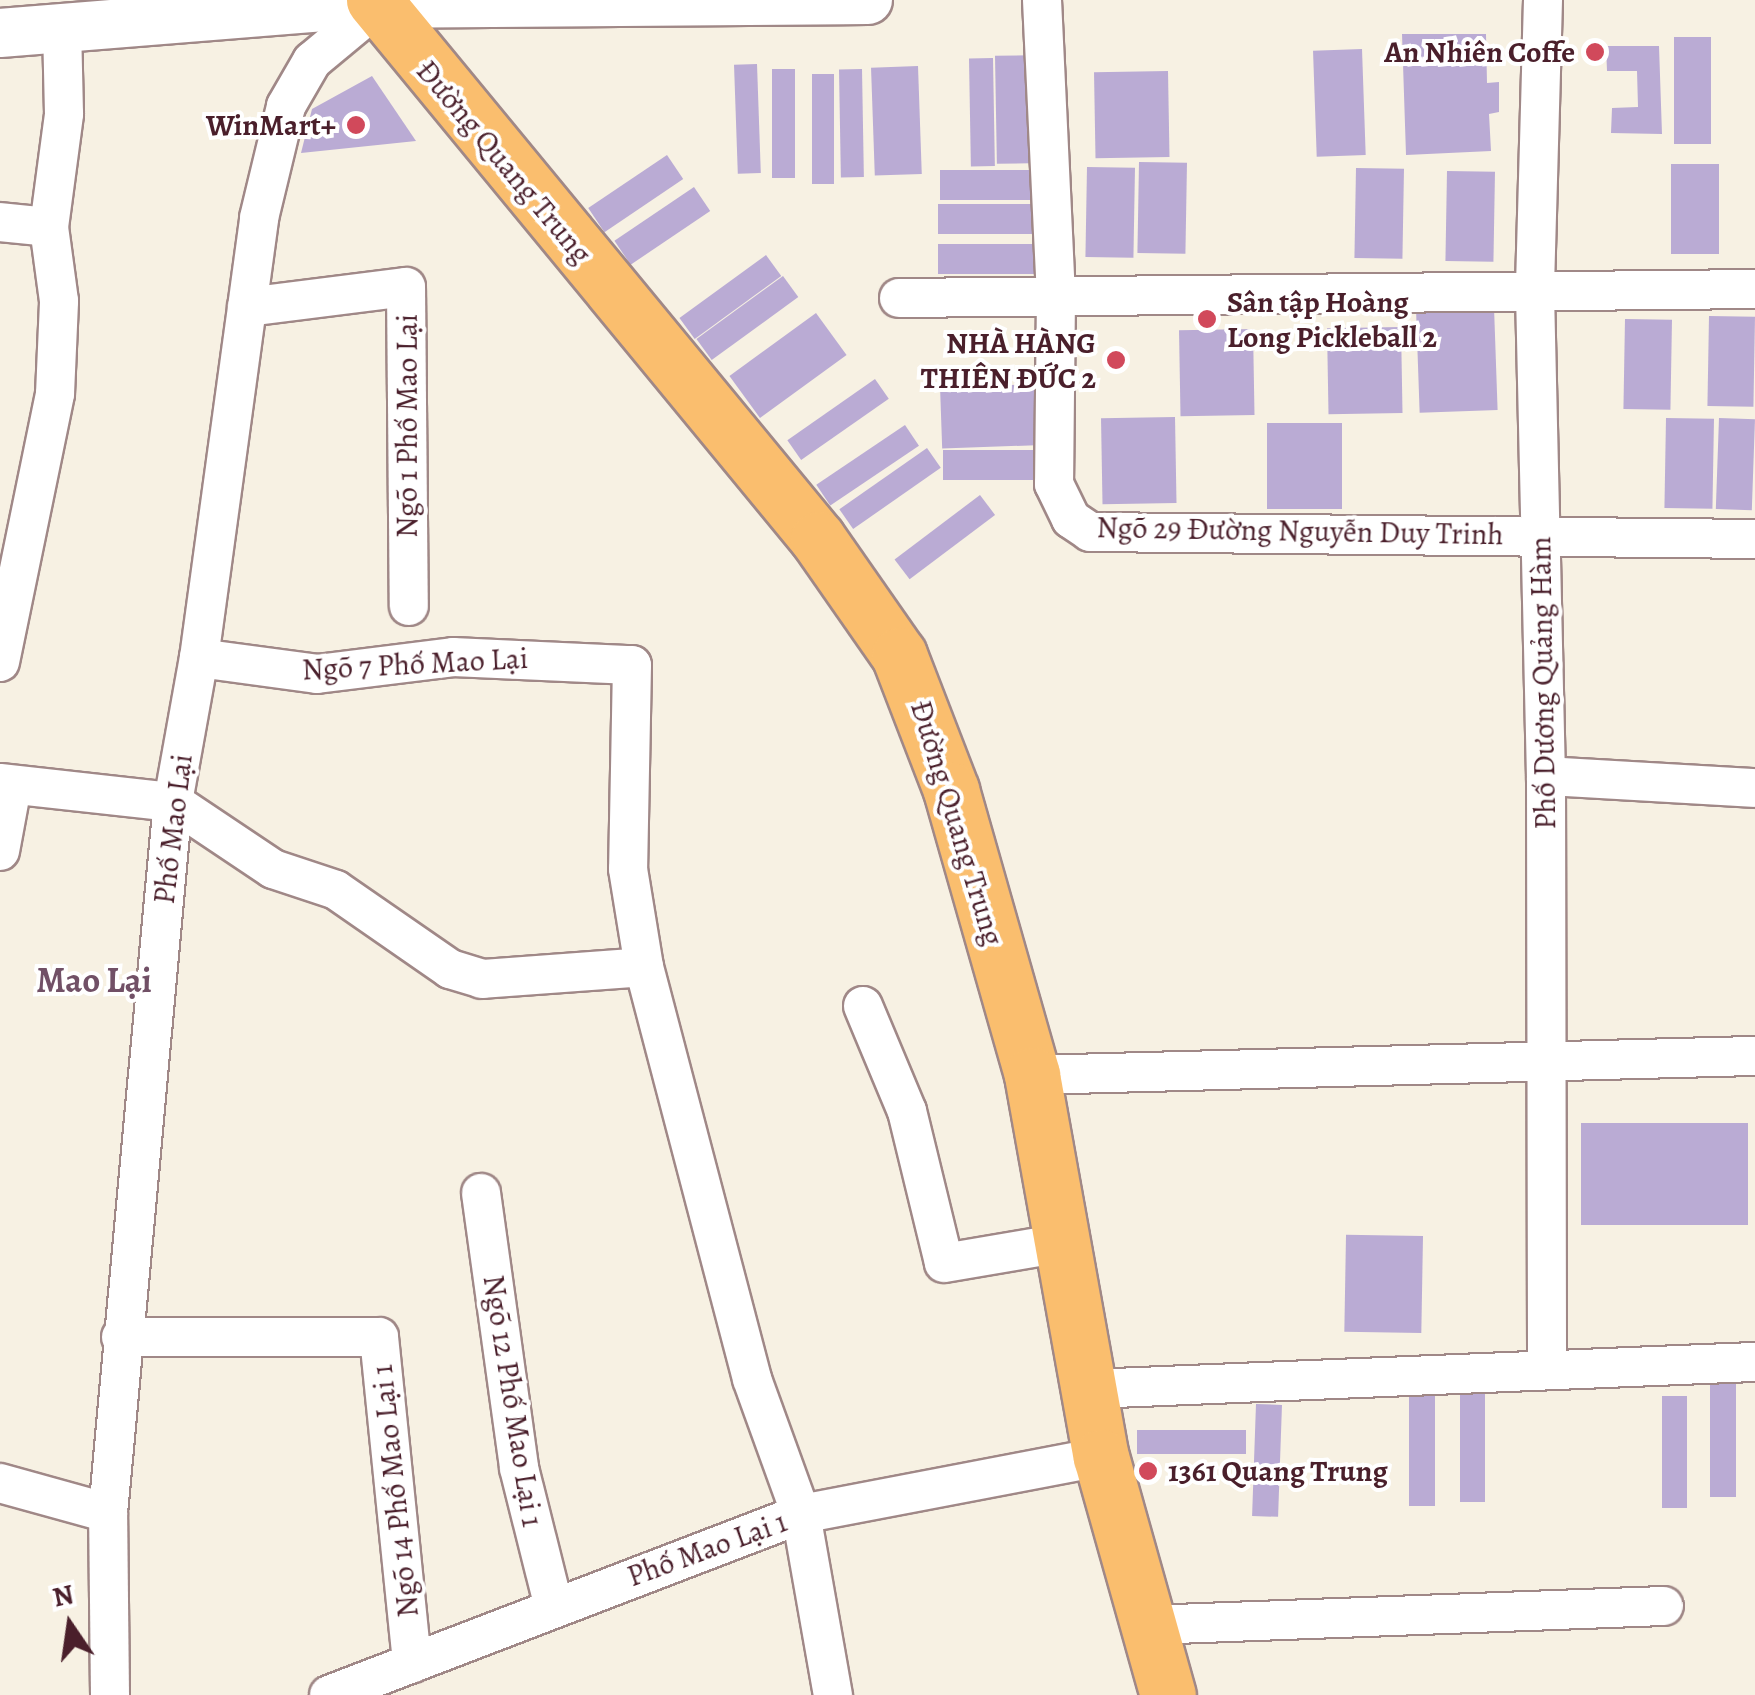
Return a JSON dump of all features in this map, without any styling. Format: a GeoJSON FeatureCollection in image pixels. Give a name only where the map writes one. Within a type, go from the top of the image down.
{"type":"FeatureCollection","features":[{"type":"Feature","properties":{"kind":"main road","name":"Đường Quang Trung"},"geometry":{"type":"LineString","coordinates":[[376,4],[818,539],[899,654],[951,790],[1032,1075],[1101,1457],[1168,1695]]}},
{"type":"Feature","properties":{"kind":"street"},"geometry":{"type":"LineString","coordinates":[[0,33],[376,4],[868,0]]}},
{"type":"Feature","properties":{"kind":"street","name":"Ngõ 29 Đường Nguyễn Duy Trinh"},"geometry":{"type":"LineString","coordinates":[[1042,0],[1056,296],[1054,484],[1072,519],[1090,532],[1755,539]]}},
{"type":"Feature","properties":{"kind":"street","name":"Phố Dương Quảng Hàm"},"geometry":{"type":"LineString","coordinates":[[1543,0],[1534,293],[1546,776],[1548,1367]]}},
{"type":"Feature","properties":{"kind":"street","name":"Phố Mao Lại"},"geometry":{"type":"LineString","coordinates":[[110,1695],[108,1513],[121,1337],[173,802],[200,658],[268,164],[286,106],[312,61],[376,4]]}},
{"type":"Feature","properties":{"kind":"street"},"geometry":{"type":"LineString","coordinates":[[0,662],[55,394],[59,301],[49,228],[64,114],[62,27]]}},
{"type":"Feature","properties":{"kind":"street"},"geometry":{"type":"LineString","coordinates":[[0,222],[49,228]]}},
{"type":"Feature","properties":{"kind":"street","name":"Ngõ 1 Phố Mao Lại"},"geometry":{"type":"LineString","coordinates":[[246,307],[406,287],[409,606]]}},
{"type":"Feature","properties":{"kind":"street"},"geometry":{"type":"LineString","coordinates":[[899,298],[1755,290]]}},
{"type":"Feature","properties":{"kind":"street","name":"Ngõ 7 Phố Mao Lại"},"geometry":{"type":"LineString","coordinates":[[200,658],[317,674],[453,657],[632,665],[628,869],[644,968]]}},
{"type":"Feature","properties":{"kind":"street"},"geometry":{"type":"LineString","coordinates":[[1546,776],[1755,788]]}},
{"type":"Feature","properties":{"kind":"street"},"geometry":{"type":"LineString","coordinates":[[0,851],[6,784],[173,802],[273,869],[336,890],[450,969],[482,979],[644,968],[752,1379],[800,1514],[833,1695]]}},
{"type":"Feature","properties":{"kind":"street"},"geometry":{"type":"LineString","coordinates":[[863,1006],[906,1111],[944,1262],[1062,1243]]}},
{"type":"Feature","properties":{"kind":"street"},"geometry":{"type":"LineString","coordinates":[[1032,1075],[1755,1056]]}},
{"type":"Feature","properties":{"kind":"street","name":"Ngõ 12 Phố Mao Lại 1"},"geometry":{"type":"LineString","coordinates":[[481,1193],[519,1468],[554,1608]]}},
{"type":"Feature","properties":{"kind":"street","name":"Ngõ 14 Phố Mao Lại 1"},"geometry":{"type":"LineString","coordinates":[[121,1337],[379,1337],[412,1662]]}},
{"type":"Feature","properties":{"kind":"street"},"geometry":{"type":"LineString","coordinates":[[1090,1388],[1548,1367],[1755,1362]]}},
{"type":"Feature","properties":{"kind":"street","name":"Phố Mao Lại 1"},"geometry":{"type":"LineString","coordinates":[[329,1695],[800,1514],[1101,1457]]}},
{"type":"Feature","properties":{"kind":"street"},"geometry":{"type":"LineString","coordinates":[[0,1483],[108,1513]]}},
{"type":"Feature","properties":{"kind":"street"},"geometry":{"type":"LineString","coordinates":[[1148,1625],[1664,1606]]}},
{"type":"Feature","properties":{"kind":"building"},"geometry":{"type":"Polygon","coordinates":[[[1402,34],[1486,34],[1487,83],[1499,82],[1499,112],[1489,114],[1491,151],[1406,155],[1402,34]]]}},
{"type":"Feature","properties":{"kind":"building"},"geometry":{"type":"Polygon","coordinates":[[[1674,37],[1711,37],[1711,144],[1674,144],[1674,37]]]}},
{"type":"Feature","properties":{"kind":"building"},"geometry":{"type":"Polygon","coordinates":[[[1606,46],[1659,46],[1662,134],[1611,133],[1612,108],[1638,107],[1637,71],[1607,71],[1606,46]]]}},
{"type":"Feature","properties":{"kind":"building"},"geometry":{"type":"Polygon","coordinates":[[[1362,49],[1366,155],[1317,157],[1313,51],[1362,49]]]}},
{"type":"Feature","properties":{"kind":"building"},"geometry":{"type":"Polygon","coordinates":[[[1042,55],[1044,163],[997,164],[995,56],[1042,55]]]}},
{"type":"Feature","properties":{"kind":"building"},"geometry":{"type":"Polygon","coordinates":[[[969,58],[993,58],[995,166],[971,166],[969,58]]]}},
{"type":"Feature","properties":{"kind":"building"},"geometry":{"type":"Polygon","coordinates":[[[757,64],[761,173],[738,174],[734,65],[757,64]]]}},
{"type":"Feature","properties":{"kind":"building"},"geometry":{"type":"Polygon","coordinates":[[[918,66],[922,174],[875,176],[871,68],[918,66]]]}},
{"type":"Feature","properties":{"kind":"building"},"geometry":{"type":"Polygon","coordinates":[[[772,69],[795,69],[795,178],[772,178],[772,69]]]}},
{"type":"Feature","properties":{"kind":"building"},"geometry":{"type":"Polygon","coordinates":[[[839,69],[862,69],[864,177],[841,177],[839,69]]]}},
{"type":"Feature","properties":{"kind":"building"},"geometry":{"type":"Polygon","coordinates":[[[1168,71],[1170,157],[1096,158],[1094,72],[1168,71]]]}},
{"type":"Feature","properties":{"kind":"building"},"geometry":{"type":"Polygon","coordinates":[[[812,74],[834,74],[834,184],[812,184],[812,74]]]}},
{"type":"Feature","properties":{"kind":"building","name":"WinMart+"},"geometry":{"type":"Polygon","coordinates":[[[372,76],[416,141],[301,153],[312,109],[372,76]]]}},
{"type":"Feature","properties":{"kind":"building"},"geometry":{"type":"Polygon","coordinates":[[[667,155],[683,179],[604,232],[588,208],[667,155]]]}},
{"type":"Feature","properties":{"kind":"building"},"geometry":{"type":"Polygon","coordinates":[[[1139,162],[1187,163],[1185,254],[1137,253],[1139,162]]]}},
{"type":"Feature","properties":{"kind":"building"},"geometry":{"type":"Polygon","coordinates":[[[1671,164],[1719,164],[1719,254],[1671,254],[1671,164]]]}},
{"type":"Feature","properties":{"kind":"building"},"geometry":{"type":"Polygon","coordinates":[[[1087,167],[1135,168],[1133,258],[1085,257],[1087,167]]]}},
{"type":"Feature","properties":{"kind":"building"},"geometry":{"type":"Polygon","coordinates":[[[1356,168],[1404,169],[1402,259],[1354,258],[1356,168]]]}},
{"type":"Feature","properties":{"kind":"building"},"geometry":{"type":"Polygon","coordinates":[[[940,170],[1041,170],[1041,200],[940,200],[940,170]]]}},
{"type":"Feature","properties":{"kind":"building"},"geometry":{"type":"Polygon","coordinates":[[[1447,171],[1495,172],[1493,262],[1445,261],[1447,171]]]}},
{"type":"Feature","properties":{"kind":"building"},"geometry":{"type":"Polygon","coordinates":[[[694,187],[710,211],[631,265],[614,241],[694,187]]]}},
{"type":"Feature","properties":{"kind":"building"},"geometry":{"type":"Polygon","coordinates":[[[938,204],[1038,204],[1038,234],[938,234],[938,204]]]}},
{"type":"Feature","properties":{"kind":"building"},"geometry":{"type":"Polygon","coordinates":[[[938,244],[1038,244],[1038,274],[938,274],[938,244]]]}},
{"type":"Feature","properties":{"kind":"building"},"geometry":{"type":"Polygon","coordinates":[[[766,255],[781,276],[695,339],[679,318],[766,255]]]}},
{"type":"Feature","properties":{"kind":"building"},"geometry":{"type":"Polygon","coordinates":[[[783,276],[798,297],[712,360],[696,339],[783,276]]]}},
{"type":"Feature","properties":{"kind":"building"},"geometry":{"type":"Polygon","coordinates":[[[1494,307],[1498,410],[1420,413],[1416,310],[1494,307]]]}},
{"type":"Feature","properties":{"kind":"building"},"geometry":{"type":"Polygon","coordinates":[[[816,313],[847,355],[760,418],[729,376],[816,313]]]}},
{"type":"Feature","properties":{"kind":"building"},"geometry":{"type":"Polygon","coordinates":[[[1709,316],[1755,317],[1753,407],[1707,406],[1709,316]]]}},
{"type":"Feature","properties":{"kind":"building"},"geometry":{"type":"Polygon","coordinates":[[[1625,319],[1672,320],[1670,410],[1623,409],[1625,319]]]}},
{"type":"Feature","properties":{"kind":"building"},"geometry":{"type":"Polygon","coordinates":[[[1401,327],[1403,413],[1329,414],[1327,328],[1401,327]]]}},
{"type":"Feature","properties":{"kind":"building"},"geometry":{"type":"Polygon","coordinates":[[[1253,329],[1255,415],[1181,416],[1179,330],[1253,329]]]}},
{"type":"Feature","properties":{"kind":"building"},"geometry":{"type":"Polygon","coordinates":[[[875,379],[889,399],[801,460],[787,440],[875,379]]]}},
{"type":"Feature","properties":{"kind":"building"},"geometry":{"type":"Polygon","coordinates":[[[1040,384],[1042,445],[942,448],[940,387],[1040,384]]]}},
{"type":"Feature","properties":{"kind":"building"},"geometry":{"type":"Polygon","coordinates":[[[1175,417],[1177,503],[1103,504],[1101,418],[1175,417]]]}},
{"type":"Feature","properties":{"kind":"building"},"geometry":{"type":"Polygon","coordinates":[[[1666,418],[1714,419],[1712,509],[1664,508],[1666,418]]]}},
{"type":"Feature","properties":{"kind":"building"},"geometry":{"type":"Polygon","coordinates":[[[1719,418],[1755,419],[1752,510],[1716,509],[1719,418]]]}},
{"type":"Feature","properties":{"kind":"building"},"geometry":{"type":"Polygon","coordinates":[[[1267,423],[1342,423],[1342,509],[1267,509],[1267,423]]]}},
{"type":"Feature","properties":{"kind":"building"},"geometry":{"type":"Polygon","coordinates":[[[905,425],[919,446],[830,506],[816,485],[905,425]]]}},
{"type":"Feature","properties":{"kind":"building"},"geometry":{"type":"Polygon","coordinates":[[[927,448],[941,468],[853,529],[839,509],[927,448]]]}},
{"type":"Feature","properties":{"kind":"building"},"geometry":{"type":"Polygon","coordinates":[[[943,450],[1044,450],[1044,480],[943,480],[943,450]]]}},
{"type":"Feature","properties":{"kind":"building"},"geometry":{"type":"Polygon","coordinates":[[[980,495],[995,515],[910,579],[895,559],[980,495]]]}},
{"type":"Feature","properties":{"kind":"building"},"geometry":{"type":"Polygon","coordinates":[[[1581,1123],[1748,1123],[1748,1225],[1581,1225],[1581,1123]]]}},
{"type":"Feature","properties":{"kind":"building"},"geometry":{"type":"Polygon","coordinates":[[[1346,1235],[1423,1236],[1421,1333],[1344,1332],[1346,1235]]]}},
{"type":"Feature","properties":{"kind":"building"},"geometry":{"type":"Polygon","coordinates":[[[1710,1384],[1736,1384],[1736,1497],[1710,1497],[1710,1384]]]}},
{"type":"Feature","properties":{"kind":"building"},"geometry":{"type":"Polygon","coordinates":[[[1460,1390],[1485,1390],[1485,1502],[1460,1502],[1460,1390]]]}},
{"type":"Feature","properties":{"kind":"building"},"geometry":{"type":"Polygon","coordinates":[[[1409,1394],[1435,1394],[1435,1506],[1409,1506],[1409,1394]]]}},
{"type":"Feature","properties":{"kind":"building"},"geometry":{"type":"Polygon","coordinates":[[[1662,1396],[1687,1396],[1687,1508],[1662,1508],[1662,1396]]]}},
{"type":"Feature","properties":{"kind":"building"},"geometry":{"type":"Polygon","coordinates":[[[1256,1404],[1282,1405],[1278,1517],[1252,1516],[1256,1404]]]}},
{"type":"Feature","properties":{"kind":"building"},"geometry":{"type":"Polygon","coordinates":[[[1137,1430],[1246,1430],[1246,1454],[1137,1454],[1137,1430]]]}},
{"type":"Feature","properties":{"kind":"place","name":"An Nhiên Coffe"},"geometry":{"type":"Point","coordinates":[1595,52]}},
{"type":"Feature","properties":{"kind":"place","name":"WinMart+"},"geometry":{"type":"Point","coordinates":[356,125]}},
{"type":"Feature","properties":{"kind":"place","name":"Sân tập Hoàng Long Pickleball 2"},"geometry":{"type":"Point","coordinates":[1207,319]}},
{"type":"Feature","properties":{"kind":"place","name":"NHÀ HÀNG THIÊN ĐỨC 2"},"geometry":{"type":"Point","coordinates":[1116,360]}},
{"type":"Feature","properties":{"kind":"place","name":"1361 Quang Trung"},"geometry":{"type":"Point","coordinates":[1148,1471]}},
{"type":"Feature","properties":{"kind":"district","name":"Mao Lại"},"geometry":{"type":"Point","coordinates":[94,980]}}]}
